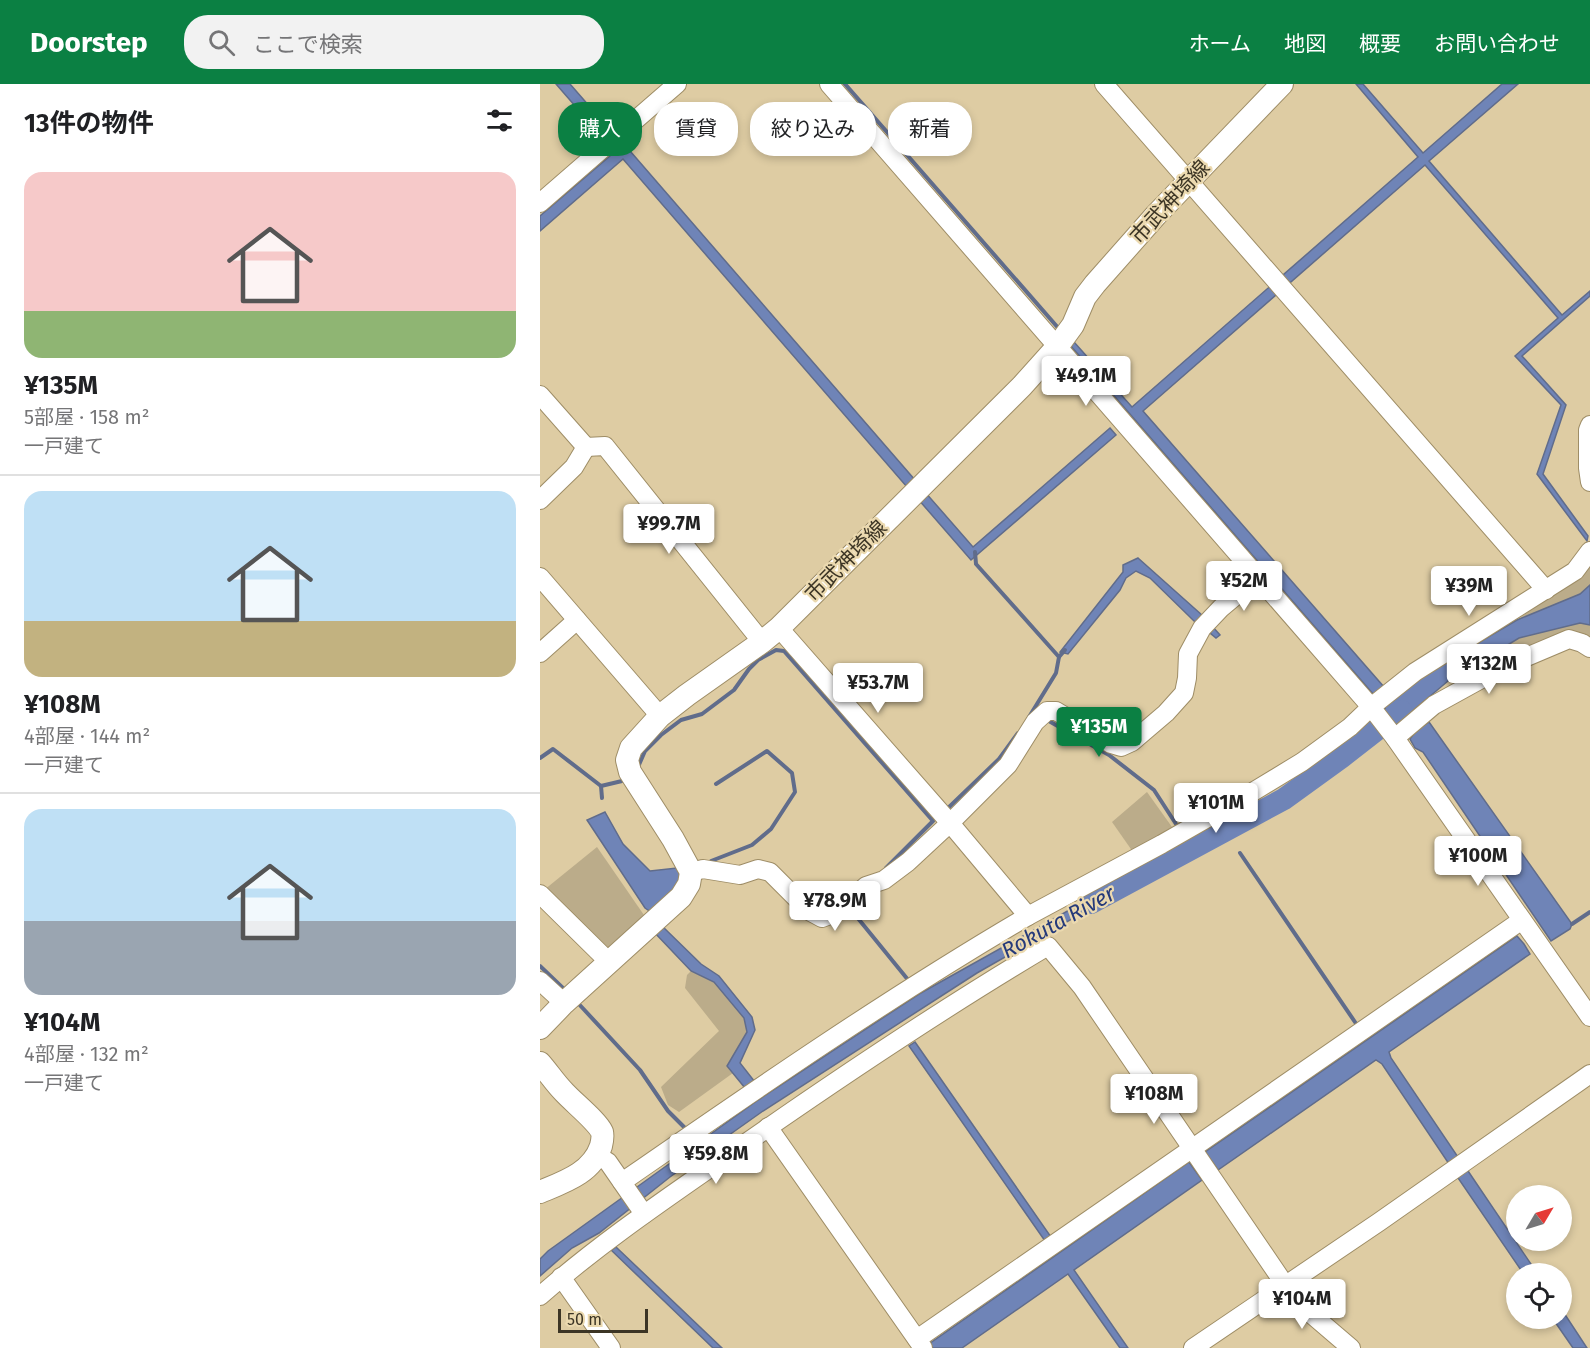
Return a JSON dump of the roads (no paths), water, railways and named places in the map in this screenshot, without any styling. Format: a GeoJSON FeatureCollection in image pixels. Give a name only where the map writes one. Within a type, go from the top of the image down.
{"type":"FeatureCollection","features":[{"type":"Feature","properties":{"kind":"main road","name":"市武神埼線"},"geometry":{"type":"LineString","coordinates":[[691,872],[673,839],[630,772],[627,760],[638,738],[660,716],[770,635],[1022,386],[1057,347],[1073,325],[1085,297],[1095,284],[1156,215],[1282,84]]}},
{"type":"Feature","properties":{"kind":"main road"},"geometry":{"type":"LineString","coordinates":[[540,1028],[681,897],[691,872]]}},
{"type":"Feature","properties":{"kind":"main road"},"geometry":{"type":"LineString","coordinates":[[540,1063],[602,1133],[602,1143],[597,1155],[585,1170],[540,1192]]}},
{"type":"Feature","properties":{"kind":"street"},"geometry":{"type":"LineString","coordinates":[[540,203],[677,84]]}},
{"type":"Feature","properties":{"kind":"street"},"geometry":{"type":"LineString","coordinates":[[829,84],[1371,707],[1590,1017]]}},
{"type":"Feature","properties":{"kind":"street"},"geometry":{"type":"LineString","coordinates":[[1104,84],[1546,590]]}},
{"type":"Feature","properties":{"kind":"street"},"geometry":{"type":"LineString","coordinates":[[540,394],[586,447]]}},
{"type":"Feature","properties":{"kind":"street"},"geometry":{"type":"LineString","coordinates":[[1590,425],[1588,430],[1590,482]]}},
{"type":"Feature","properties":{"kind":"street"},"geometry":{"type":"LineString","coordinates":[[586,447],[605,446],[770,635],[950,823],[1028,916]]}},
{"type":"Feature","properties":{"kind":"street"},"geometry":{"type":"LineString","coordinates":[[540,500],[574,467],[586,447]]}},
{"type":"Feature","properties":{"kind":"street"},"geometry":{"type":"LineString","coordinates":[[622,1182],[856,1022],[978,945],[1162,844],[1302,762],[1350,728],[1371,707],[1415,672],[1575,571],[1590,551]]}},
{"type":"Feature","properties":{"kind":"street"},"geometry":{"type":"LineString","coordinates":[[540,577],[660,716]]}},
{"type":"Feature","properties":{"kind":"street"},"geometry":{"type":"LineString","coordinates":[[691,872],[703,869],[740,875],[758,869],[770,872],[809,912],[822,918],[835,913],[866,886],[884,880],[908,862],[950,823],[1008,765],[1035,722],[1047,711],[1056,711],[1111,744],[1121,747],[1132,741],[1166,713],[1184,693],[1188,678],[1188,654],[1205,625],[1258,577]]}},
{"type":"Feature","properties":{"kind":"street"},"geometry":{"type":"LineString","coordinates":[[540,653],[577,620]]}},
{"type":"Feature","properties":{"kind":"street"},"geometry":{"type":"LineString","coordinates":[[1395,738],[1434,705],[1503,667],[1569,639],[1590,648]]}},
{"type":"Feature","properties":{"kind":"street"},"geometry":{"type":"LineString","coordinates":[[540,894],[609,962]]}},
{"type":"Feature","properties":{"kind":"street"},"geometry":{"type":"LineString","coordinates":[[768,1127],[920,1344],[1192,1149],[1522,920]]}},
{"type":"Feature","properties":{"kind":"street"},"geometry":{"type":"LineString","coordinates":[[540,1296],[561,1277],[644,1214],[768,1127],[908,1032],[1048,946],[1082,987],[1296,1301],[1351,1348]]}},
{"type":"Feature","properties":{"kind":"street"},"geometry":{"type":"LineString","coordinates":[[540,981],[564,1004]]}},
{"type":"Feature","properties":{"kind":"street"},"geometry":{"type":"LineString","coordinates":[[1193,1348],[1590,1074]]}},
{"type":"Feature","properties":{"kind":"street"},"geometry":{"type":"LineString","coordinates":[[597,1155],[608,1162],[644,1214]]}},
{"type":"Feature","properties":{"kind":"street"},"geometry":{"type":"LineString","coordinates":[[561,1277],[611,1348]]}},
{"type":"Feature","properties":{"kind":"water"},"geometry":{"type":"Polygon","coordinates":[[[556,84],[570,84],[586,102],[572,102],[556,84]]]}},
{"type":"Feature","properties":{"kind":"water"},"geometry":{"type":"Polygon","coordinates":[[[1356,84],[1363,84],[1423,153],[1502,84],[1518,84],[1429,161],[1562,315],[1590,291],[1590,296],[1522,356],[1566,405],[1543,474],[1588,536],[1587,541],[1537,474],[1561,405],[1515,356],[1558,318],[1425,165],[1143,411],[1384,687],[1374,695],[1070,345],[1074,342],[1132,407],[1418,157],[1356,84]]]}},
{"type":"Feature","properties":{"kind":"water"},"geometry":{"type":"Polygon","coordinates":[[[610,156],[634,156],[915,480],[907,487],[623,159],[540,231],[540,216],[610,156]]]}},
{"type":"Feature","properties":{"kind":"water"},"geometry":{"type":"Polygon","coordinates":[[[1110,428],[1116,435],[971,560],[918,499],[925,492],[973,547],[1110,428]]]}},
{"type":"Feature","properties":{"kind":"water"},"geometry":{"type":"Polygon","coordinates":[[[1138,558],[1203,616],[1220,635],[1216,638],[1195,622],[1150,578],[1136,571],[1126,578],[1120,590],[1068,654],[1060,652],[1123,572],[1123,565],[1138,558]]]}},
{"type":"Feature","properties":{"kind":"water"},"geometry":{"type":"Polygon","coordinates":[[[1590,585],[1590,625],[1580,623],[1519,638],[1448,681],[1397,724],[1384,707],[1432,670],[1517,620],[1580,594],[1590,585]]]}},
{"type":"Feature","properties":{"kind":"water"},"geometry":{"type":"Polygon","coordinates":[[[1429,722],[1572,924],[1570,929],[1551,941],[1423,752],[1415,748],[1410,739],[1418,728],[1429,722]]]}},
{"type":"Feature","properties":{"kind":"water"},"geometry":{"type":"Polygon","coordinates":[[[605,812],[623,844],[650,871],[677,868],[680,883],[651,912],[645,908],[587,820],[605,812]]]}},
{"type":"Feature","properties":{"kind":"water"},"geometry":{"type":"Polygon","coordinates":[[[1114,885],[1121,891],[977,973],[763,1111],[670,1177],[599,1233],[572,1248],[540,1276],[540,1259],[548,1251],[758,1100],[919,994],[1114,885]]]}},
{"type":"Feature","properties":{"kind":"water"},"geometry":{"type":"Polygon","coordinates":[[[661,925],[701,964],[719,976],[752,1017],[755,1030],[740,1063],[755,1082],[745,1088],[727,1066],[747,1032],[744,1018],[714,982],[691,971],[654,932],[661,925]]]}},
{"type":"Feature","properties":{"kind":"water"},"geometry":{"type":"Polygon","coordinates":[[[1517,936],[1530,954],[1389,1052],[1460,1160],[1451,1167],[1382,1064],[1376,1060],[1218,1170],[1205,1152],[1517,936]]]}},
{"type":"Feature","properties":{"kind":"water"},"geometry":{"type":"Polygon","coordinates":[[[915,1042],[1051,1237],[1045,1241],[909,1046],[915,1042]]]}},
{"type":"Feature","properties":{"kind":"water"},"geometry":{"type":"Polygon","coordinates":[[[1189,1162],[1202,1180],[1074,1270],[1128,1348],[1120,1348],[1068,1274],[962,1348],[932,1348],[929,1344],[1189,1162]]]}},
{"type":"Feature","properties":{"kind":"water"},"geometry":{"type":"Polygon","coordinates":[[[1466,1168],[1506,1227],[1506,1248],[1456,1175],[1466,1168]]]}},
{"type":"Feature","properties":{"kind":"water"},"geometry":{"type":"Polygon","coordinates":[[[616,1247],[722,1348],[713,1348],[611,1250],[616,1247]]]}},
{"type":"Feature","properties":{"kind":"water"},"geometry":{"type":"Polygon","coordinates":[[[1508,1251],[1522,1251],[1530,1263],[1516,1263],[1508,1251]]]}},
{"type":"Feature","properties":{"kind":"water"},"geometry":{"type":"Polygon","coordinates":[[[1572,1325],[1587,1348],[1573,1348],[1560,1329],[1572,1329],[1572,1325]]]}},
{"type":"Feature","properties":{"kind":"waterway"},"geometry":{"type":"LineString","coordinates":[[845,84],[1060,330]]}},
{"type":"Feature","properties":{"kind":"waterway"},"geometry":{"type":"LineString","coordinates":[[975,552],[976,564],[1059,657]]}},
{"type":"Feature","properties":{"kind":"waterway"},"geometry":{"type":"LineString","coordinates":[[638,767],[645,751],[661,735],[681,720],[702,714],[734,690],[758,660],[776,650],[784,651],[933,821],[886,868]]}},
{"type":"Feature","properties":{"kind":"waterway"},"geometry":{"type":"LineString","coordinates":[[1029,717],[1056,673],[1059,657],[1065,650]]}},
{"type":"Feature","properties":{"kind":"waterway","name":"Rokuta River"},"geometry":{"type":"LineString","coordinates":[[1091,903],[1284,799],[1401,711]]}},
{"type":"Feature","properties":{"kind":"waterway"},"geometry":{"type":"LineString","coordinates":[[1047,720],[1109,755],[1154,790],[1176,824]]}},
{"type":"Feature","properties":{"kind":"waterway"},"geometry":{"type":"LineString","coordinates":[[946,810],[999,759],[1018,733]]}},
{"type":"Feature","properties":{"kind":"waterway"},"geometry":{"type":"LineString","coordinates":[[540,758],[553,749],[601,786],[622,781]]}},
{"type":"Feature","properties":{"kind":"waterway"},"geometry":{"type":"LineString","coordinates":[[711,861],[752,845],[771,829],[795,792],[792,773],[767,751],[716,784]]}},
{"type":"Feature","properties":{"kind":"waterway"},"geometry":{"type":"LineString","coordinates":[[601,786],[602,798]]}},
{"type":"Feature","properties":{"kind":"waterway"},"geometry":{"type":"LineString","coordinates":[[1240,853],[1357,1025]]}},
{"type":"Feature","properties":{"kind":"waterway"},"geometry":{"type":"LineString","coordinates":[[858,905],[852,911],[909,981]]}},
{"type":"Feature","properties":{"kind":"waterway"},"geometry":{"type":"LineString","coordinates":[[1572,924],[1590,912]]}},
{"type":"Feature","properties":{"kind":"waterway"},"geometry":{"type":"LineString","coordinates":[[540,966],[565,990]]}},
{"type":"Feature","properties":{"kind":"waterway"},"geometry":{"type":"LineString","coordinates":[[577,1002],[640,1070],[668,1111],[687,1130]]}}]}
